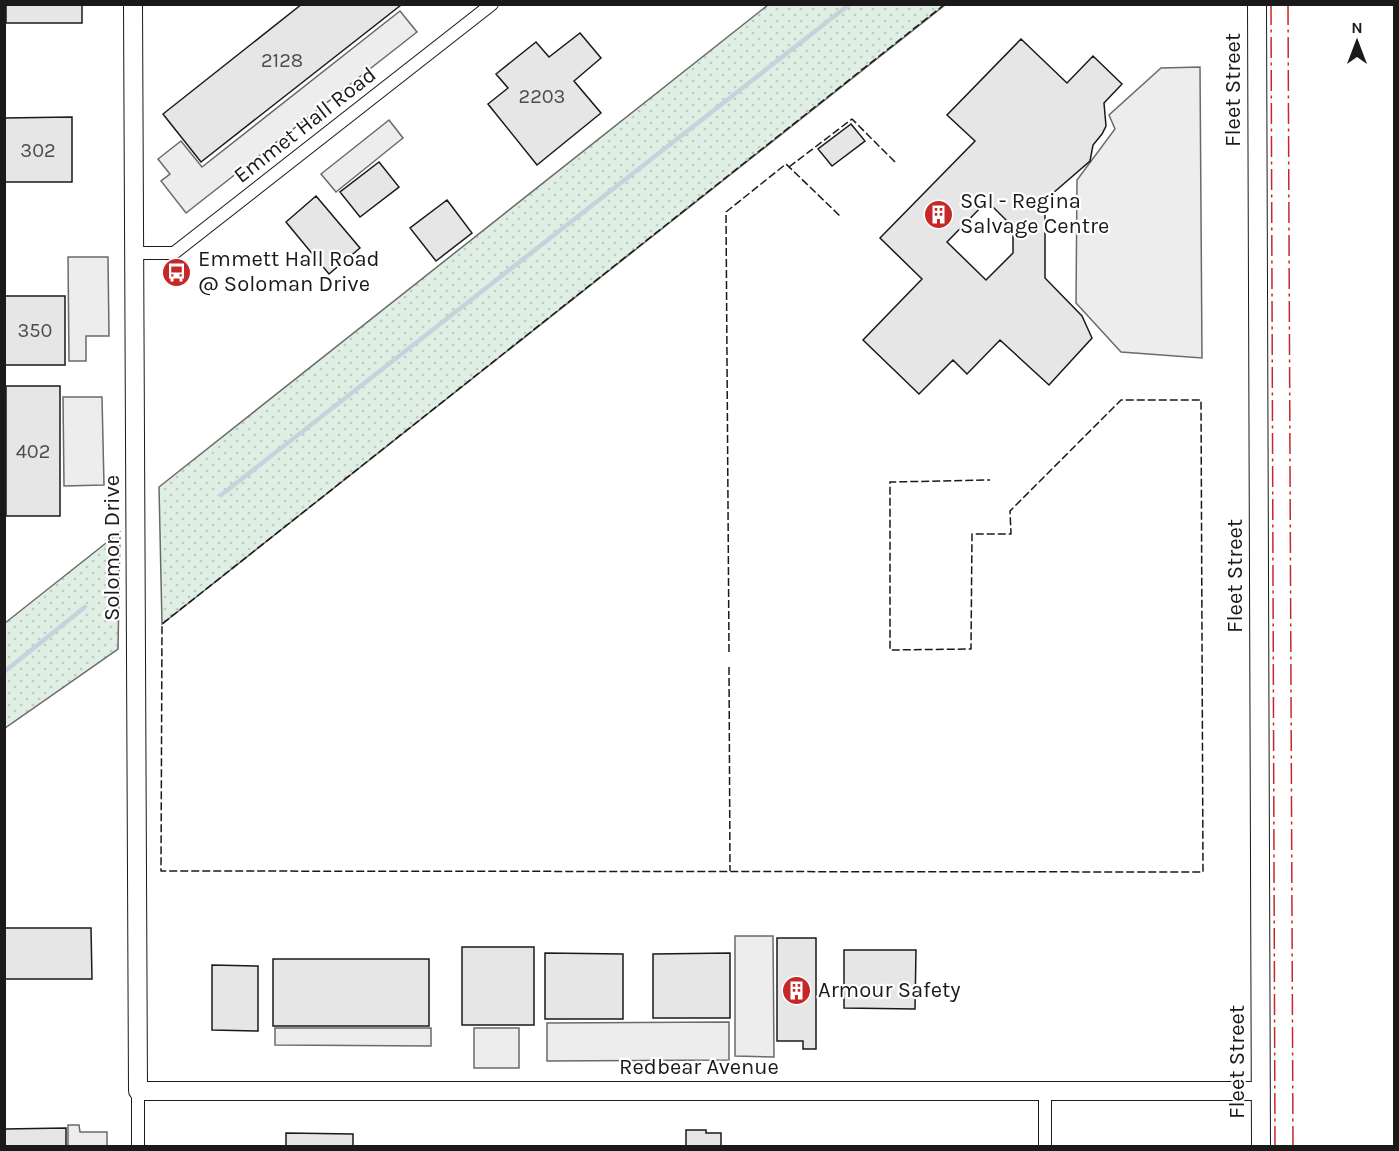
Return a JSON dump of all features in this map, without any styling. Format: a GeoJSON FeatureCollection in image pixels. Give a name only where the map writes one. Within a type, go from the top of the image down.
{"type":"FeatureCollection","features":[{"type":"Feature","properties":{"kind":"street","name":"Solomon Drive"},"geometry":{"type":"LineString","coordinates":[[133,4],[138,1091]]}},
{"type":"Feature","properties":{"kind":"street","name":"Emmet Hall Road"},"geometry":{"type":"LineString","coordinates":[[133,253],[174,253],[492,4]]}},
{"type":"Feature","properties":{"kind":"street","name":"Fleet Street"},"geometry":{"type":"LineString","coordinates":[[1257,4],[1261,1146]]}},
{"type":"Feature","properties":{"kind":"street","name":"Redbear Avenue"},"geometry":{"type":"LineString","coordinates":[[138,1091],[1261,1091]]}},
{"type":"Feature","properties":{"kind":"street"},"geometry":{"type":"LineString","coordinates":[[138,1091],[138,1146]]}},
{"type":"Feature","properties":{"kind":"street"},"geometry":{"type":"LineString","coordinates":[[1045,1091],[1045,1146]]}},
{"type":"Feature","properties":{"kind":"green space"},"geometry":{"type":"Polygon","coordinates":[[[768,5],[945,5],[162,624],[159,487],[768,5]]]}},
{"type":"Feature","properties":{"kind":"green space"},"geometry":{"type":"Polygon","coordinates":[[[120,532],[118,649],[5,728],[5,623],[120,532]]]}},
{"type":"Feature","properties":{"kind":"shaded area"},"geometry":{"type":"Polygon","coordinates":[[[400,11],[417,32],[186,213],[161,181],[170,174],[158,159],[181,141],[202,167],[400,11]]]}},
{"type":"Feature","properties":{"kind":"shaded area"},"geometry":{"type":"Polygon","coordinates":[[[1200,67],[1202,358],[1121,352],[1076,303],[1077,180],[1115,129],[1109,115],[1161,68],[1200,67]]]}},
{"type":"Feature","properties":{"kind":"shaded area"},"geometry":{"type":"Polygon","coordinates":[[[389,120],[403,138],[336,192],[321,174],[389,120]]]}},
{"type":"Feature","properties":{"kind":"shaded area"},"geometry":{"type":"Polygon","coordinates":[[[68,257],[108,257],[109,336],[86,336],[86,361],[69,361],[68,257]]]}},
{"type":"Feature","properties":{"kind":"shaded area"},"geometry":{"type":"Polygon","coordinates":[[[63,397],[102,397],[104,485],[64,486],[63,397]]]}},
{"type":"Feature","properties":{"kind":"shaded area"},"geometry":{"type":"Polygon","coordinates":[[[735,936],[773,936],[774,1057],[735,1056],[735,936]]]}},
{"type":"Feature","properties":{"kind":"shaded area"},"geometry":{"type":"Polygon","coordinates":[[[729,1022],[729,1060],[547,1061],[547,1023],[729,1022]]]}},
{"type":"Feature","properties":{"kind":"shaded area"},"geometry":{"type":"Polygon","coordinates":[[[275,1028],[431,1028],[431,1046],[275,1045],[275,1028]]]}},
{"type":"Feature","properties":{"kind":"shaded area"},"geometry":{"type":"Polygon","coordinates":[[[474,1028],[519,1028],[519,1068],[474,1068],[474,1028]]]}},
{"type":"Feature","properties":{"kind":"shaded area"},"geometry":{"type":"Polygon","coordinates":[[[68,1125],[79,1125],[80,1132],[107,1132],[107,1146],[68,1146],[68,1125]]]}},
{"type":"Feature","properties":{"kind":"building"},"geometry":{"type":"Polygon","coordinates":[[[6,4],[82,4],[82,23],[6,23],[6,4]]]}},
{"type":"Feature","properties":{"kind":"building"},"geometry":{"type":"Polygon","coordinates":[[[302,4],[401,5],[201,162],[163,114],[302,4]]]}},
{"type":"Feature","properties":{"kind":"building"},"geometry":{"type":"Polygon","coordinates":[[[580,33],[601,58],[574,81],[601,113],[537,165],[488,104],[508,88],[496,74],[536,42],[549,57],[580,33]]]}},
{"type":"Feature","properties":{"kind":"building","name":"SGI - Regina Salvage Centre"},"geometry":{"type":"Polygon","coordinates":[[[1021,39],[1067,83],[1093,56],[1122,84],[1104,103],[1106,126],[1093,145],[1090,161],[1045,200],[1045,278],[1082,316],[1092,338],[1049,385],[1000,340],[967,374],[953,360],[919,394],[863,340],[922,279],[880,238],[975,141],[947,115],[1021,39]],[[987,201],[947,242],[986,280],[1013,253],[1013,227],[987,201]]]}},
{"type":"Feature","properties":{"kind":"building"},"geometry":{"type":"Polygon","coordinates":[[[72,117],[72,182],[4,182],[4,118],[72,117]]]}},
{"type":"Feature","properties":{"kind":"building"},"geometry":{"type":"Polygon","coordinates":[[[851,124],[865,141],[832,166],[818,149],[851,124]]]}},
{"type":"Feature","properties":{"kind":"building"},"geometry":{"type":"Polygon","coordinates":[[[379,162],[399,187],[360,217],[340,192],[379,162]]]}},
{"type":"Feature","properties":{"kind":"building"},"geometry":{"type":"Polygon","coordinates":[[[316,196],[360,248],[329,274],[286,222],[316,196]]]}},
{"type":"Feature","properties":{"kind":"building"},"geometry":{"type":"Polygon","coordinates":[[[447,200],[472,233],[436,261],[410,228],[447,200]]]}},
{"type":"Feature","properties":{"kind":"building"},"geometry":{"type":"Polygon","coordinates":[[[4,296],[65,296],[65,365],[4,365],[4,296]]]}},
{"type":"Feature","properties":{"kind":"building"},"geometry":{"type":"Polygon","coordinates":[[[6,386],[60,386],[60,516],[6,516],[6,386]]]}},
{"type":"Feature","properties":{"kind":"building"},"geometry":{"type":"Polygon","coordinates":[[[4,928],[91,928],[92,979],[4,979],[4,928]]]}},
{"type":"Feature","properties":{"kind":"building","name":"Armour Safety"},"geometry":{"type":"Polygon","coordinates":[[[777,938],[816,938],[816,1049],[803,1049],[803,1041],[777,1041],[777,938]]]}},
{"type":"Feature","properties":{"kind":"building"},"geometry":{"type":"Polygon","coordinates":[[[462,947],[534,947],[534,1025],[462,1025],[462,947]]]}},
{"type":"Feature","properties":{"kind":"building"},"geometry":{"type":"Polygon","coordinates":[[[844,950],[916,950],[915,1009],[844,1008],[844,950]]]}},
{"type":"Feature","properties":{"kind":"building"},"geometry":{"type":"Polygon","coordinates":[[[545,953],[623,954],[623,1019],[545,1019],[545,953]]]}},
{"type":"Feature","properties":{"kind":"building"},"geometry":{"type":"Polygon","coordinates":[[[730,953],[730,1018],[653,1018],[653,954],[730,953]]]}},
{"type":"Feature","properties":{"kind":"building"},"geometry":{"type":"Polygon","coordinates":[[[273,959],[429,959],[429,1026],[273,1026],[273,959]]]}},
{"type":"Feature","properties":{"kind":"building"},"geometry":{"type":"Polygon","coordinates":[[[212,965],[258,966],[258,1031],[212,1030],[212,965]]]}},
{"type":"Feature","properties":{"kind":"building"},"geometry":{"type":"Polygon","coordinates":[[[66,1128],[66,1146],[4,1146],[4,1129],[66,1128]]]}},
{"type":"Feature","properties":{"kind":"building"},"geometry":{"type":"Polygon","coordinates":[[[686,1130],[721,1133],[721,1146],[686,1146],[686,1130]]]}},
{"type":"Feature","properties":{"kind":"building"},"geometry":{"type":"Polygon","coordinates":[[[286,1133],[353,1134],[353,1146],[286,1146],[286,1133]]]}},
{"type":"Feature","properties":{"kind":"waterway"},"geometry":{"type":"LineString","coordinates":[[221,495],[850,4]]}},
{"type":"Feature","properties":{"kind":"waterway"},"geometry":{"type":"LineString","coordinates":[[4,672],[85,607]]}},
{"type":"Feature","properties":{"kind":"fence"},"geometry":{"type":"LineString","coordinates":[[945,4],[162,624],[161,871],[1203,872],[1201,400],[1121,400],[1010,511],[1011,534],[972,534],[971,649],[890,650],[890,482],[990,480]]}},
{"type":"Feature","properties":{"kind":"fence"},"geometry":{"type":"LineString","coordinates":[[789,167],[852,119],[897,164]]}},
{"type":"Feature","properties":{"kind":"fence"},"geometry":{"type":"LineString","coordinates":[[729,652],[726,212],[786,164],[840,216]]}},
{"type":"Feature","properties":{"kind":"fence"},"geometry":{"type":"LineString","coordinates":[[729,667],[730,871]]}},
{"type":"Feature","properties":{"kind":"power"},"geometry":{"type":"LineString","coordinates":[[1271,4],[1275,1146]]}},
{"type":"Feature","properties":{"kind":"power"},"geometry":{"type":"LineString","coordinates":[[1288,4],[1293,1146]]}},
{"type":"Feature","properties":{"kind":"place","name":"SGI - Regina Salvage Centre"},"geometry":{"type":"Point","coordinates":[939,214]}},
{"type":"Feature","properties":{"kind":"place","name":"Emmett Hall Road @ Soloman Drive"},"geometry":{"type":"Point","coordinates":[177,272]}},
{"type":"Feature","properties":{"kind":"place","name":"Armour Safety"},"geometry":{"type":"Point","coordinates":[797,990]}}]}
